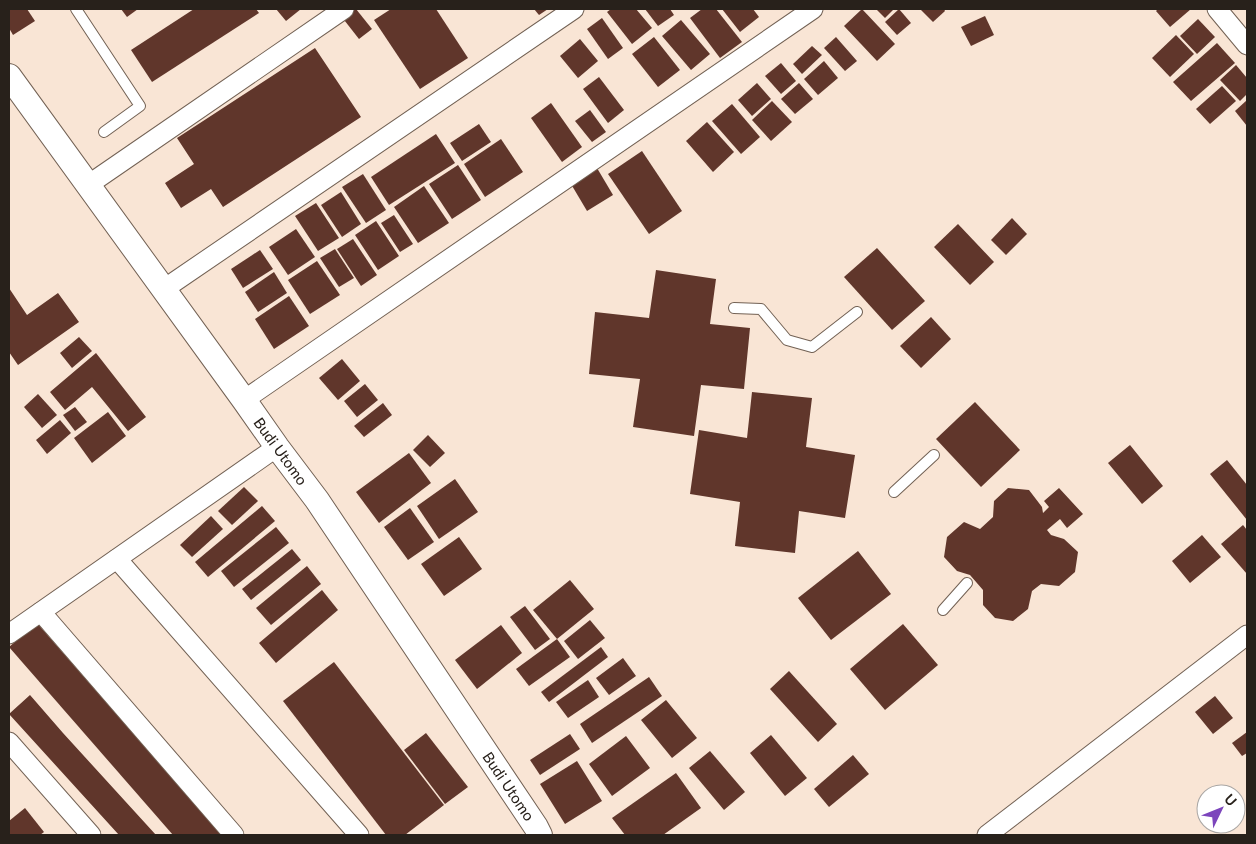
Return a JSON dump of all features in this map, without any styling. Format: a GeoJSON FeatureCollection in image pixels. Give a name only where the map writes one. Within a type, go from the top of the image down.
{"type":"FeatureCollection","features":[{"type":"Feature","properties":{"kind":"street"},"geometry":{"type":"LineString","coordinates":[[88,185],[344,9]]}},
{"type":"Feature","properties":{"kind":"street"},"geometry":{"type":"LineString","coordinates":[[164,289],[574,9]]}},
{"type":"Feature","properties":{"kind":"street"},"geometry":{"type":"LineString","coordinates":[[244,400],[812,9]]}},
{"type":"Feature","properties":{"kind":"street"},"geometry":{"type":"LineString","coordinates":[[1217,9],[1247,45]]}},
{"type":"Feature","properties":{"kind":"street","name":"Budi Utomo"},"geometry":{"type":"LineString","coordinates":[[9,76],[317,500],[504,778],[540,835]]}},
{"type":"Feature","properties":{"kind":"street"},"geometry":{"type":"LineString","coordinates":[[9,634],[277,447]]}},
{"type":"Feature","properties":{"kind":"street"},"geometry":{"type":"LineString","coordinates":[[117,559],[360,835]]}},
{"type":"Feature","properties":{"kind":"street"},"geometry":{"type":"LineString","coordinates":[[41,612],[234,835]]}},
{"type":"Feature","properties":{"kind":"street"},"geometry":{"type":"LineString","coordinates":[[987,835],[1247,634]]}},
{"type":"Feature","properties":{"kind":"street"},"geometry":{"type":"LineString","coordinates":[[9,742],[92,835]]}},
{"type":"Feature","properties":{"kind":"lane"},"geometry":{"type":"LineString","coordinates":[[76,9],[140,106],[104,132]]}},
{"type":"Feature","properties":{"kind":"lane"},"geometry":{"type":"LineString","coordinates":[[734,308],[761,309],[788,340],[812,347],[857,312]]}},
{"type":"Feature","properties":{"kind":"lane"},"geometry":{"type":"LineString","coordinates":[[894,492],[934,455]]}},
{"type":"Feature","properties":{"kind":"lane"},"geometry":{"type":"LineString","coordinates":[[943,610],[967,583]]}},
{"type":"Feature","properties":{"kind":"building"},"geometry":{"type":"Polygon","coordinates":[[[9,9],[27,9],[35,21],[13,35],[9,28],[9,9]]]}},
{"type":"Feature","properties":{"kind":"building"},"geometry":{"type":"Polygon","coordinates":[[[121,9],[138,9],[127,17],[121,9]]]}},
{"type":"Feature","properties":{"kind":"building"},"geometry":{"type":"Polygon","coordinates":[[[194,9],[256,9],[259,13],[152,82],[131,50],[194,9]]]}},
{"type":"Feature","properties":{"kind":"building"},"geometry":{"type":"Polygon","coordinates":[[[276,9],[301,9],[286,21],[276,9]]]}},
{"type":"Feature","properties":{"kind":"building"},"geometry":{"type":"Polygon","coordinates":[[[350,9],[356,9],[372,29],[359,39],[341,16],[350,9]]]}},
{"type":"Feature","properties":{"kind":"building"},"geometry":{"type":"Polygon","coordinates":[[[391,9],[436,9],[468,58],[420,89],[374,20],[391,9]]]}},
{"type":"Feature","properties":{"kind":"building"},"geometry":{"type":"Polygon","coordinates":[[[534,9],[548,9],[539,15],[534,9]]]}},
{"type":"Feature","properties":{"kind":"building"},"geometry":{"type":"Polygon","coordinates":[[[611,9],[636,9],[652,28],[632,44],[607,12],[611,9]]]}},
{"type":"Feature","properties":{"kind":"building"},"geometry":{"type":"Polygon","coordinates":[[[645,9],[670,9],[674,15],[658,26],[645,9]]]}},
{"type":"Feature","properties":{"kind":"building"},"geometry":{"type":"Polygon","coordinates":[[[702,9],[716,9],[742,42],[720,58],[690,18],[702,9]]]}},
{"type":"Feature","properties":{"kind":"building"},"geometry":{"type":"Polygon","coordinates":[[[722,9],[753,9],[759,17],[740,32],[722,9]]]}},
{"type":"Feature","properties":{"kind":"building"},"geometry":{"type":"Polygon","coordinates":[[[862,9],[895,44],[877,61],[844,26],[862,9]]]}},
{"type":"Feature","properties":{"kind":"building"},"geometry":{"type":"Polygon","coordinates":[[[876,9],[894,9],[885,18],[876,9]]]}},
{"type":"Feature","properties":{"kind":"building"},"geometry":{"type":"Polygon","coordinates":[[[899,9],[911,23],[897,35],[885,22],[899,9]]]}},
{"type":"Feature","properties":{"kind":"building"},"geometry":{"type":"Polygon","coordinates":[[[920,9],[944,9],[945,11],[933,22],[920,9]]]}},
{"type":"Feature","properties":{"kind":"building"},"geometry":{"type":"Polygon","coordinates":[[[1158,9],[1191,9],[1170,27],[1156,11],[1158,9]]]}},
{"type":"Feature","properties":{"kind":"building"},"geometry":{"type":"Polygon","coordinates":[[[985,16],[994,35],[971,46],[961,27],[985,16]]]}},
{"type":"Feature","properties":{"kind":"building"},"geometry":{"type":"Polygon","coordinates":[[[602,18],[623,48],[608,59],[587,29],[602,18]]]}},
{"type":"Feature","properties":{"kind":"building"},"geometry":{"type":"Polygon","coordinates":[[[1198,19],[1215,37],[1197,54],[1180,36],[1198,19]]]}},
{"type":"Feature","properties":{"kind":"building"},"geometry":{"type":"Polygon","coordinates":[[[681,20],[710,54],[691,70],[662,36],[681,20]]]}},
{"type":"Feature","properties":{"kind":"building"},"geometry":{"type":"Polygon","coordinates":[[[1176,35],[1194,54],[1170,77],[1152,58],[1176,35]]]}},
{"type":"Feature","properties":{"kind":"building"},"geometry":{"type":"Polygon","coordinates":[[[654,37],[680,70],[658,87],[632,54],[654,37]]]}},
{"type":"Feature","properties":{"kind":"building"},"geometry":{"type":"Polygon","coordinates":[[[836,37],[857,61],[845,71],[824,48],[836,37]]]}},
{"type":"Feature","properties":{"kind":"building"},"geometry":{"type":"Polygon","coordinates":[[[580,39],[598,61],[578,78],[560,56],[580,39]]]}},
{"type":"Feature","properties":{"kind":"building"},"geometry":{"type":"Polygon","coordinates":[[[1217,43],[1235,63],[1191,101],[1173,82],[1217,43]]]}},
{"type":"Feature","properties":{"kind":"building"},"geometry":{"type":"Polygon","coordinates":[[[812,46],[822,55],[802,74],[793,64],[812,46]]]}},
{"type":"Feature","properties":{"kind":"building"},"geometry":{"type":"Polygon","coordinates":[[[315,48],[361,117],[223,207],[211,189],[181,208],[165,183],[194,164],[177,138],[315,48]]]}},
{"type":"Feature","properties":{"kind":"building"},"geometry":{"type":"Polygon","coordinates":[[[824,61],[838,78],[818,95],[804,79],[824,61]]]}},
{"type":"Feature","properties":{"kind":"building"},"geometry":{"type":"Polygon","coordinates":[[[781,63],[796,81],[781,94],[765,76],[781,63]]]}},
{"type":"Feature","properties":{"kind":"building"},"geometry":{"type":"Polygon","coordinates":[[[1236,65],[1247,78],[1247,94],[1240,101],[1220,80],[1236,65]]]}},
{"type":"Feature","properties":{"kind":"building"},"geometry":{"type":"Polygon","coordinates":[[[599,77],[624,110],[608,123],[583,89],[599,77]]]}},
{"type":"Feature","properties":{"kind":"building"},"geometry":{"type":"Polygon","coordinates":[[[757,83],[771,99],[752,116],[738,100],[757,83]]]}},
{"type":"Feature","properties":{"kind":"building"},"geometry":{"type":"Polygon","coordinates":[[[799,83],[813,99],[795,114],[781,99],[799,83]]]}},
{"type":"Feature","properties":{"kind":"building"},"geometry":{"type":"Polygon","coordinates":[[[1222,86],[1236,101],[1210,124],[1196,109],[1222,86]]]}},
{"type":"Feature","properties":{"kind":"building"},"geometry":{"type":"Polygon","coordinates":[[[1247,100],[1247,126],[1235,111],[1247,100]]]}},
{"type":"Feature","properties":{"kind":"building"},"geometry":{"type":"Polygon","coordinates":[[[772,101],[792,122],[771,141],[752,120],[772,101]]]}},
{"type":"Feature","properties":{"kind":"building"},"geometry":{"type":"Polygon","coordinates":[[[551,103],[582,147],[562,162],[531,118],[551,103]]]}},
{"type":"Feature","properties":{"kind":"building"},"geometry":{"type":"Polygon","coordinates":[[[732,104],[760,137],[741,154],[712,121],[732,104]]]}},
{"type":"Feature","properties":{"kind":"building"},"geometry":{"type":"Polygon","coordinates":[[[590,110],[606,132],[592,142],[575,121],[590,110]]]}},
{"type":"Feature","properties":{"kind":"building"},"geometry":{"type":"Polygon","coordinates":[[[707,122],[734,152],[713,172],[686,141],[707,122]]]}},
{"type":"Feature","properties":{"kind":"building"},"geometry":{"type":"Polygon","coordinates":[[[479,124],[491,142],[462,161],[450,143],[479,124]]]}},
{"type":"Feature","properties":{"kind":"building"},"geometry":{"type":"Polygon","coordinates":[[[436,134],[455,163],[389,205],[371,177],[436,134]]]}},
{"type":"Feature","properties":{"kind":"building"},"geometry":{"type":"Polygon","coordinates":[[[501,139],[523,172],[485,197],[464,164],[501,139]]]}},
{"type":"Feature","properties":{"kind":"building"},"geometry":{"type":"Polygon","coordinates":[[[642,151],[682,211],[649,234],[608,174],[642,151]]]}},
{"type":"Feature","properties":{"kind":"building"},"geometry":{"type":"Polygon","coordinates":[[[458,165],[481,200],[452,219],[429,184],[458,165]]]}},
{"type":"Feature","properties":{"kind":"building"},"geometry":{"type":"Polygon","coordinates":[[[597,168],[613,195],[587,211],[571,184],[597,168]]]}},
{"type":"Feature","properties":{"kind":"building"},"geometry":{"type":"Polygon","coordinates":[[[363,174],[386,210],[366,223],[342,187],[363,174]]]}},
{"type":"Feature","properties":{"kind":"building"},"geometry":{"type":"Polygon","coordinates":[[[424,186],[449,223],[418,243],[394,207],[424,186]]]}},
{"type":"Feature","properties":{"kind":"building"},"geometry":{"type":"Polygon","coordinates":[[[341,192],[361,224],[342,237],[321,205],[341,192]]]}},
{"type":"Feature","properties":{"kind":"building"},"geometry":{"type":"Polygon","coordinates":[[[316,203],[339,238],[318,251],[295,216],[316,203]]]}},
{"type":"Feature","properties":{"kind":"building"},"geometry":{"type":"Polygon","coordinates":[[[394,215],[413,244],[400,252],[381,223],[394,215]]]}},
{"type":"Feature","properties":{"kind":"building"},"geometry":{"type":"Polygon","coordinates":[[[1012,218],[1027,234],[1006,255],[991,240],[1012,218]]]}},
{"type":"Feature","properties":{"kind":"building"},"geometry":{"type":"Polygon","coordinates":[[[376,221],[399,256],[378,270],[355,235],[376,221]]]}},
{"type":"Feature","properties":{"kind":"building"},"geometry":{"type":"Polygon","coordinates":[[[958,224],[994,262],[970,285],[934,247],[958,224]]]}},
{"type":"Feature","properties":{"kind":"building"},"geometry":{"type":"Polygon","coordinates":[[[296,229],[315,257],[288,275],[269,247],[296,229]]]}},
{"type":"Feature","properties":{"kind":"building"},"geometry":{"type":"Polygon","coordinates":[[[353,239],[377,275],[361,286],[337,249],[353,239]]]}},
{"type":"Feature","properties":{"kind":"building"},"geometry":{"type":"Polygon","coordinates":[[[877,248],[925,301],[892,330],[844,277],[877,248]]]}},
{"type":"Feature","properties":{"kind":"building"},"geometry":{"type":"Polygon","coordinates":[[[335,249],[354,278],[339,287],[320,258],[335,249]]]}},
{"type":"Feature","properties":{"kind":"building"},"geometry":{"type":"Polygon","coordinates":[[[260,250],[273,269],[243,288],[231,269],[260,250]]]}},
{"type":"Feature","properties":{"kind":"building"},"geometry":{"type":"Polygon","coordinates":[[[317,261],[340,295],[310,314],[288,280],[317,261]]]}},
{"type":"Feature","properties":{"kind":"building"},"geometry":{"type":"Polygon","coordinates":[[[656,270],[716,279],[710,324],[750,328],[744,389],[701,385],[694,436],[633,427],[640,379],[589,374],[595,312],[649,318],[656,270]]]}},
{"type":"Feature","properties":{"kind":"building"},"geometry":{"type":"Polygon","coordinates":[[[274,272],[287,293],[258,312],[245,292],[274,272]]]}},
{"type":"Feature","properties":{"kind":"building"},"geometry":{"type":"Polygon","coordinates":[[[9,288],[27,315],[58,293],[79,322],[18,365],[9,352],[9,288]]]}},
{"type":"Feature","properties":{"kind":"building"},"geometry":{"type":"Polygon","coordinates":[[[289,296],[309,326],[274,349],[255,319],[289,296]]]}},
{"type":"Feature","properties":{"kind":"building"},"geometry":{"type":"Polygon","coordinates":[[[931,317],[951,339],[921,368],[900,346],[931,317]]]}},
{"type":"Feature","properties":{"kind":"building"},"geometry":{"type":"Polygon","coordinates":[[[79,337],[92,351],[72,368],[60,353],[79,337]]]}},
{"type":"Feature","properties":{"kind":"building"},"geometry":{"type":"Polygon","coordinates":[[[96,353],[146,417],[128,431],[92,387],[65,410],[50,392],[96,353]]]}},
{"type":"Feature","properties":{"kind":"building"},"geometry":{"type":"Polygon","coordinates":[[[342,359],[360,381],[338,400],[319,378],[342,359]]]}},
{"type":"Feature","properties":{"kind":"building"},"geometry":{"type":"Polygon","coordinates":[[[365,384],[378,400],[357,417],[344,401],[365,384]]]}},
{"type":"Feature","properties":{"kind":"building"},"geometry":{"type":"Polygon","coordinates":[[[752,392],[812,398],[806,447],[855,455],[845,518],[799,511],[795,553],[735,546],[740,502],[690,494],[699,430],[747,438],[752,392]]]}},
{"type":"Feature","properties":{"kind":"building"},"geometry":{"type":"Polygon","coordinates":[[[38,394],[57,415],[42,428],[24,407],[38,394]]]}},
{"type":"Feature","properties":{"kind":"building"},"geometry":{"type":"Polygon","coordinates":[[[975,402],[1020,450],[981,487],[936,439],[975,402]]]}},
{"type":"Feature","properties":{"kind":"building"},"geometry":{"type":"Polygon","coordinates":[[[383,403],[392,415],[364,437],[354,426],[383,403]]]}},
{"type":"Feature","properties":{"kind":"building"},"geometry":{"type":"Polygon","coordinates":[[[75,407],[87,422],[75,431],[63,415],[75,407]]]}},
{"type":"Feature","properties":{"kind":"building"},"geometry":{"type":"Polygon","coordinates":[[[108,412],[126,436],[92,463],[74,438],[108,412]]]}},
{"type":"Feature","properties":{"kind":"building"},"geometry":{"type":"Polygon","coordinates":[[[60,420],[71,433],[47,454],[36,440],[60,420]]]}},
{"type":"Feature","properties":{"kind":"building"},"geometry":{"type":"Polygon","coordinates":[[[428,435],[445,453],[430,467],[413,450],[428,435]]]}},
{"type":"Feature","properties":{"kind":"building"},"geometry":{"type":"Polygon","coordinates":[[[1130,445],[1163,486],[1142,504],[1108,463],[1130,445]]]}},
{"type":"Feature","properties":{"kind":"building"},"geometry":{"type":"Polygon","coordinates":[[[409,453],[431,483],[379,523],[356,492],[409,453]]]}},
{"type":"Feature","properties":{"kind":"building"},"geometry":{"type":"Polygon","coordinates":[[[1227,460],[1247,485],[1247,520],[1210,474],[1227,460]]]}},
{"type":"Feature","properties":{"kind":"building"},"geometry":{"type":"Polygon","coordinates":[[[455,479],[478,512],[439,539],[417,506],[455,479]]]}},
{"type":"Feature","properties":{"kind":"building"},"geometry":{"type":"Polygon","coordinates":[[[244,487],[258,501],[232,525],[218,511],[244,487]]]}},
{"type":"Feature","properties":{"kind":"building"},"geometry":{"type":"Polygon","coordinates":[[[1008,488],[1029,490],[1042,507],[1043,513],[1049,507],[1044,501],[1059,488],[1083,514],[1067,528],[1060,519],[1047,530],[1051,535],[1064,539],[1078,552],[1075,572],[1059,586],[1041,584],[1032,591],[1028,609],[1013,621],[995,618],[983,605],[983,590],[970,575],[957,571],[944,557],[947,537],[964,522],[980,529],[993,517],[994,501],[1008,488]]]}},
{"type":"Feature","properties":{"kind":"building"},"geometry":{"type":"Polygon","coordinates":[[[262,506],[275,521],[208,577],[195,562],[262,506]]]}},
{"type":"Feature","properties":{"kind":"building"},"geometry":{"type":"Polygon","coordinates":[[[410,508],[434,542],[408,560],[384,527],[410,508]]]}},
{"type":"Feature","properties":{"kind":"building"},"geometry":{"type":"Polygon","coordinates":[[[211,516],[223,529],[192,557],[180,545],[211,516]]]}},
{"type":"Feature","properties":{"kind":"building"},"geometry":{"type":"Polygon","coordinates":[[[1243,525],[1247,530],[1247,574],[1221,544],[1243,525]]]}},
{"type":"Feature","properties":{"kind":"building"},"geometry":{"type":"Polygon","coordinates":[[[276,527],[289,543],[234,587],[221,571],[276,527]]]}},
{"type":"Feature","properties":{"kind":"building"},"geometry":{"type":"Polygon","coordinates":[[[1202,535],[1221,557],[1190,583],[1172,561],[1202,535]]]}},
{"type":"Feature","properties":{"kind":"building"},"geometry":{"type":"Polygon","coordinates":[[[459,537],[482,569],[444,596],[421,564],[459,537]]]}},
{"type":"Feature","properties":{"kind":"building"},"geometry":{"type":"Polygon","coordinates":[[[292,549],[301,560],[251,600],[242,589],[292,549]]]}},
{"type":"Feature","properties":{"kind":"building"},"geometry":{"type":"Polygon","coordinates":[[[858,551],[891,594],[831,640],[798,598],[858,551]]]}},
{"type":"Feature","properties":{"kind":"building"},"geometry":{"type":"Polygon","coordinates":[[[307,566],[321,584],[271,625],[256,608],[307,566]]]}},
{"type":"Feature","properties":{"kind":"building"},"geometry":{"type":"Polygon","coordinates":[[[570,580],[594,609],[557,639],[533,610],[570,580]]]}},
{"type":"Feature","properties":{"kind":"building"},"geometry":{"type":"Polygon","coordinates":[[[322,590],[338,610],[276,663],[259,643],[322,590]]]}},
{"type":"Feature","properties":{"kind":"building"},"geometry":{"type":"Polygon","coordinates":[[[525,606],[550,639],[535,650],[510,617],[525,606]]]}},
{"type":"Feature","properties":{"kind":"building"},"geometry":{"type":"Polygon","coordinates":[[[590,620],[605,638],[578,659],[564,641],[590,620]]]}},
{"type":"Feature","properties":{"kind":"building"},"geometry":{"type":"Polygon","coordinates":[[[37,623],[222,835],[173,835],[9,647],[37,623]]]}},
{"type":"Feature","properties":{"kind":"building"},"geometry":{"type":"Polygon","coordinates":[[[903,624],[938,665],[885,710],[850,669],[903,624]]]}},
{"type":"Feature","properties":{"kind":"building"},"geometry":{"type":"Polygon","coordinates":[[[501,625],[522,653],[477,689],[455,660],[501,625]]]}},
{"type":"Feature","properties":{"kind":"building"},"geometry":{"type":"Polygon","coordinates":[[[557,639],[570,657],[529,686],[516,669],[557,639]]]}},
{"type":"Feature","properties":{"kind":"building"},"geometry":{"type":"Polygon","coordinates":[[[601,647],[608,657],[549,702],[541,692],[601,647]]]}},
{"type":"Feature","properties":{"kind":"building"},"geometry":{"type":"Polygon","coordinates":[[[623,658],[636,676],[609,695],[596,678],[623,658]]]}},
{"type":"Feature","properties":{"kind":"building"},"geometry":{"type":"Polygon","coordinates":[[[334,662],[444,805],[405,835],[386,835],[283,701],[334,662]]]}},
{"type":"Feature","properties":{"kind":"building"},"geometry":{"type":"Polygon","coordinates":[[[789,671],[837,724],[818,742],[770,689],[789,671]]]}},
{"type":"Feature","properties":{"kind":"building"},"geometry":{"type":"Polygon","coordinates":[[[649,677],[662,696],[592,743],[580,724],[649,677]]]}},
{"type":"Feature","properties":{"kind":"building"},"geometry":{"type":"Polygon","coordinates":[[[588,680],[599,697],[568,718],[556,702],[588,680]]]}},
{"type":"Feature","properties":{"kind":"building"},"geometry":{"type":"Polygon","coordinates":[[[30,695],[156,835],[119,835],[9,714],[30,695]]]}},
{"type":"Feature","properties":{"kind":"building"},"geometry":{"type":"Polygon","coordinates":[[[1215,696],[1233,718],[1213,734],[1195,712],[1215,696]]]}},
{"type":"Feature","properties":{"kind":"building"},"geometry":{"type":"Polygon","coordinates":[[[666,700],[697,738],[672,758],[641,720],[666,700]]]}},
{"type":"Feature","properties":{"kind":"building"},"geometry":{"type":"Polygon","coordinates":[[[1247,732],[1247,753],[1242,756],[1232,743],[1247,732]]]}},
{"type":"Feature","properties":{"kind":"building"},"geometry":{"type":"Polygon","coordinates":[[[426,733],[468,787],[445,804],[404,750],[426,733]]]}},
{"type":"Feature","properties":{"kind":"building"},"geometry":{"type":"Polygon","coordinates":[[[570,734],[580,749],[540,775],[530,760],[570,734]]]}},
{"type":"Feature","properties":{"kind":"building"},"geometry":{"type":"Polygon","coordinates":[[[771,735],[807,778],[785,796],[750,753],[771,735]]]}},
{"type":"Feature","properties":{"kind":"building"},"geometry":{"type":"Polygon","coordinates":[[[626,736],[650,768],[612,796],[589,764],[626,736]]]}},
{"type":"Feature","properties":{"kind":"building"},"geometry":{"type":"Polygon","coordinates":[[[710,751],[745,792],[724,810],[689,768],[710,751]]]}},
{"type":"Feature","properties":{"kind":"building"},"geometry":{"type":"Polygon","coordinates":[[[853,755],[869,774],[829,807],[814,789],[853,755]]]}},
{"type":"Feature","properties":{"kind":"building"},"geometry":{"type":"Polygon","coordinates":[[[577,761],[602,801],[565,824],[540,784],[577,761]]]}},
{"type":"Feature","properties":{"kind":"building"},"geometry":{"type":"Polygon","coordinates":[[[676,773],[701,808],[663,835],[625,835],[612,818],[676,773]]]}},
{"type":"Feature","properties":{"kind":"building"},"geometry":{"type":"Polygon","coordinates":[[[25,808],[44,832],[40,835],[9,835],[9,821],[25,808]]]}}]}
